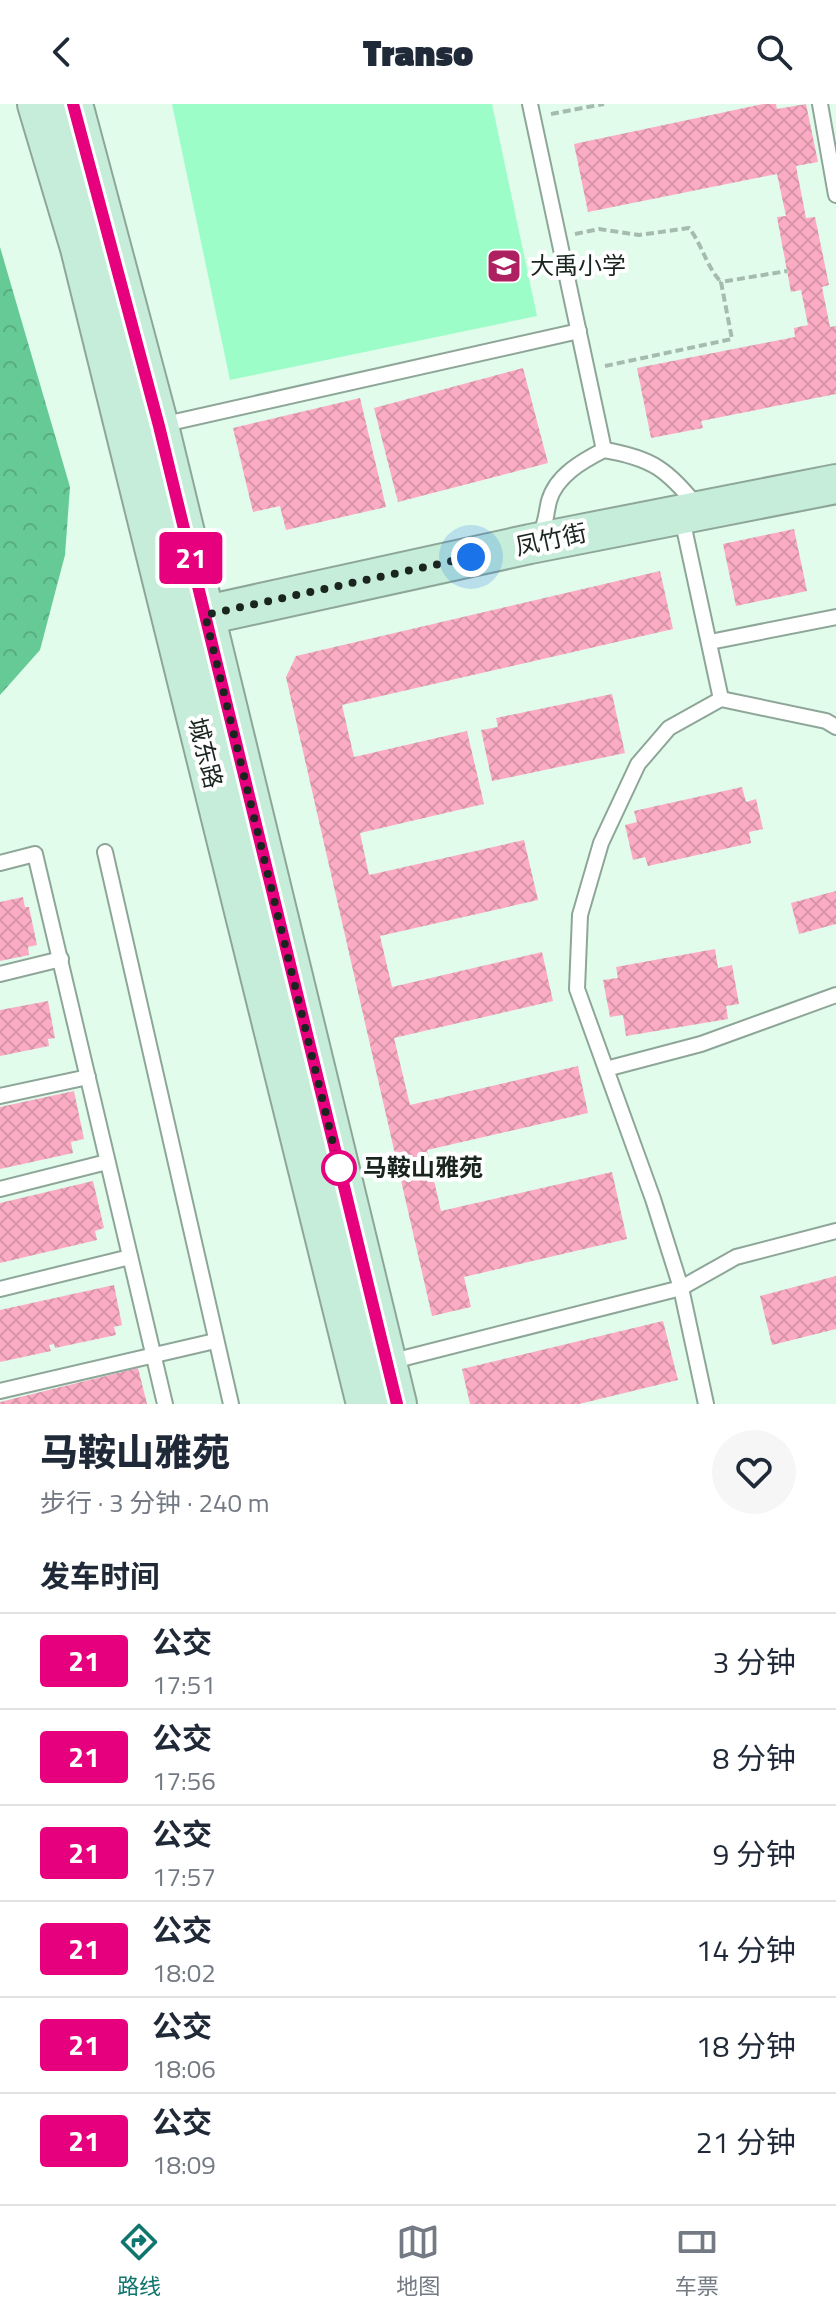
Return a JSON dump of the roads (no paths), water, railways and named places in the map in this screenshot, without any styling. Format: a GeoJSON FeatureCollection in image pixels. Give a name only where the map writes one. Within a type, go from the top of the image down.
{"type":"FeatureCollection","features":[{"type":"Feature","properties":{"kind":"street","name":"城东路"},"geometry":{"type":"LineString","coordinates":[[37,104],[189,619],[397,1404]]}},
{"type":"Feature","properties":{"kind":"street","name":"城东路"},"geometry":{"type":"LineString","coordinates":[[73,104],[159,426],[189,619],[366,1404]]}},
{"type":"Feature","properties":{"kind":"street","name":"凤竹街"},"geometry":{"type":"LineString","coordinates":[[189,619],[530,544],[836,484]]}},
{"type":"Feature","properties":{"kind":"lane"},"geometry":{"type":"LineString","coordinates":[[820,104],[836,195]]}},
{"type":"Feature","properties":{"kind":"lane"},"geometry":{"type":"LineString","coordinates":[[531,111],[604,450]]}},
{"type":"Feature","properties":{"kind":"lane"},"geometry":{"type":"LineString","coordinates":[[159,426],[579,331]]}},
{"type":"Feature","properties":{"kind":"lane"},"geometry":{"type":"LineString","coordinates":[[530,544],[543,531],[551,496],[573,466],[604,450],[656,463],[677,481],[691,512],[721,699]]}},
{"type":"Feature","properties":{"kind":"lane"},"geometry":{"type":"LineString","coordinates":[[710,642],[836,617]]}},
{"type":"Feature","properties":{"kind":"lane"},"geometry":{"type":"LineString","coordinates":[[706,1404],[681,1288],[653,1199],[577,989],[580,915],[601,843],[638,764],[669,728],[721,699],[826,721],[836,727]]}},
{"type":"Feature","properties":{"kind":"lane"},"geometry":{"type":"LineString","coordinates":[[105,852],[231,1404]]}},
{"type":"Feature","properties":{"kind":"lane"},"geometry":{"type":"LineString","coordinates":[[0,863],[35,854],[165,1404]]}},
{"type":"Feature","properties":{"kind":"lane"},"geometry":{"type":"LineString","coordinates":[[0,974],[61,959]]}},
{"type":"Feature","properties":{"kind":"lane"},"geometry":{"type":"LineString","coordinates":[[606,1069],[701,1044],[836,995]]}},
{"type":"Feature","properties":{"kind":"lane"},"geometry":{"type":"LineString","coordinates":[[0,1096],[88,1077]]}},
{"type":"Feature","properties":{"kind":"lane"},"geometry":{"type":"LineString","coordinates":[[0,1189],[107,1162]]}},
{"type":"Feature","properties":{"kind":"lane"},"geometry":{"type":"LineString","coordinates":[[386,1362],[681,1288],[736,1257],[836,1231]]}},
{"type":"Feature","properties":{"kind":"lane"},"geometry":{"type":"LineString","coordinates":[[0,1289],[130,1257]]}},
{"type":"Feature","properties":{"kind":"lane"},"geometry":{"type":"LineString","coordinates":[[0,1391],[215,1341]]}},
{"type":"Feature","properties":{"kind":"place","name":"大禹小学"},"geometry":{"type":"Point","coordinates":[504,266]}},
{"type":"Feature","properties":{"kind":"place","name":"马鞍山雅苑"},"geometry":{"type":"Point","coordinates":[339,1168]}}]}
